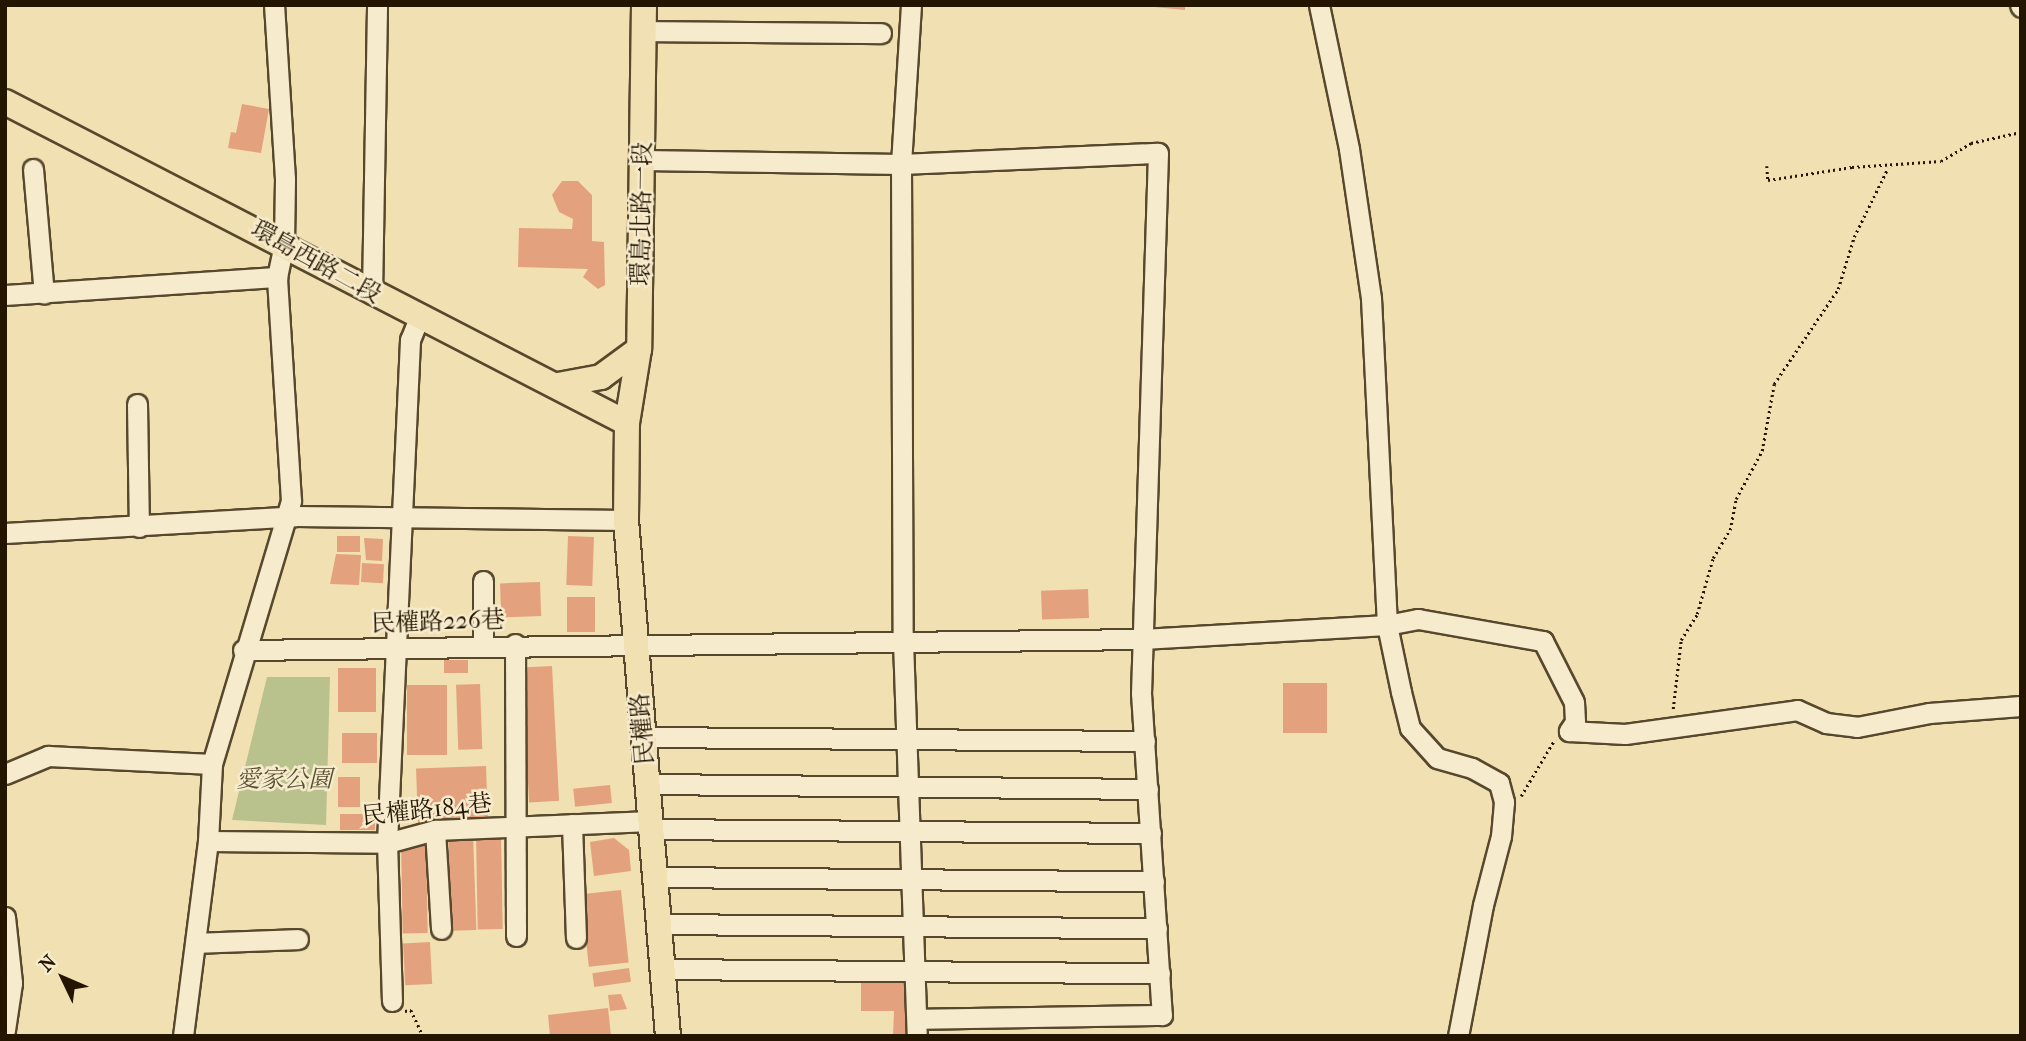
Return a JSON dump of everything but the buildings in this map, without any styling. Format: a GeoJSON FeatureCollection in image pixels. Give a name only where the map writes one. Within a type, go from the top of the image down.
{"type":"FeatureCollection","features":[{"type":"Feature","properties":{"kind":"main road","name":"環島北路一段"},"geometry":{"type":"LineString","coordinates":[[627,423],[639,349],[644,5]]}},
{"type":"Feature","properties":{"kind":"main road","name":"環島西路二段"},"geometry":{"type":"LineString","coordinates":[[5,102],[284,243],[372,294],[558,385],[627,423]]}},
{"type":"Feature","properties":{"kind":"main road"},"geometry":{"type":"LineString","coordinates":[[558,385],[601,377],[639,349]]}},
{"type":"Feature","properties":{"kind":"main road","name":"民權路"},"geometry":{"type":"LineString","coordinates":[[627,423],[626,520],[668,1036]]}},
{"type":"Feature","properties":{"kind":"street"},"geometry":{"type":"LineString","coordinates":[[183,1036],[208,841],[212,764],[243,650],[291,501],[277,277],[284,243],[285,178],[274,5]]}},
{"type":"Feature","properties":{"kind":"street"},"geometry":{"type":"LineString","coordinates":[[372,294],[377,5]]}},
{"type":"Feature","properties":{"kind":"street"},"geometry":{"type":"LineString","coordinates":[[643,160],[901,164],[1158,153],[1142,639],[1145,741],[1162,1015],[917,1027],[910,741],[903,641],[901,164],[911,5]]}},
{"type":"Feature","properties":{"kind":"street"},"geometry":{"type":"LineString","coordinates":[[1320,5],[1349,149],[1371,298],[1387,625],[1410,728],[1437,758],[1472,768],[1499,783],[1504,802],[1501,836],[1483,905],[1458,1036]]}},
{"type":"Feature","properties":{"kind":"street"},"geometry":{"type":"LineString","coordinates":[[645,31],[881,33]]}},
{"type":"Feature","properties":{"kind":"street"},"geometry":{"type":"LineString","coordinates":[[33,169],[44,294]]}},
{"type":"Feature","properties":{"kind":"street"},"geometry":{"type":"LineString","coordinates":[[5,295],[277,277]]}},
{"type":"Feature","properties":{"kind":"street"},"geometry":{"type":"LineString","coordinates":[[391,1001],[387,843],[410,340],[419,318]]}},
{"type":"Feature","properties":{"kind":"street"},"geometry":{"type":"LineString","coordinates":[[137,404],[139,527]]}},
{"type":"Feature","properties":{"kind":"street"},"geometry":{"type":"LineString","coordinates":[[5,533],[402,514],[626,520]]}},
{"type":"Feature","properties":{"kind":"street"},"geometry":{"type":"LineString","coordinates":[[483,581],[483,645]]}},
{"type":"Feature","properties":{"kind":"street","name":"民權路226巷"},"geometry":{"type":"LineString","coordinates":[[243,650],[396,650],[515,644],[1142,639],[1387,625],[1418,619],[1543,641],[1574,702],[1574,722],[1569,731]]}},
{"type":"Feature","properties":{"kind":"street"},"geometry":{"type":"LineString","coordinates":[[515,644],[513,827],[516,936]]}},
{"type":"Feature","properties":{"kind":"street"},"geometry":{"type":"LineString","coordinates":[[1569,731],[1625,734],[1797,710],[1826,723],[1857,727],[1929,713],[2021,706]]}},
{"type":"Feature","properties":{"kind":"street"},"geometry":{"type":"LineString","coordinates":[[644,737],[1145,741]]}},
{"type":"Feature","properties":{"kind":"street"},"geometry":{"type":"LineString","coordinates":[[5,774],[48,756],[212,764]]}},
{"type":"Feature","properties":{"kind":"street"},"geometry":{"type":"LineString","coordinates":[[648,784],[1148,789]]}},
{"type":"Feature","properties":{"kind":"street"},"geometry":{"type":"LineString","coordinates":[[572,824],[576,938]]}},
{"type":"Feature","properties":{"kind":"street","name":"民權路184巷"},"geometry":{"type":"LineString","coordinates":[[208,841],[387,843],[435,830],[572,824],[912,834],[1151,833]]}},
{"type":"Feature","properties":{"kind":"street"},"geometry":{"type":"LineString","coordinates":[[435,830],[442,929]]}},
{"type":"Feature","properties":{"kind":"street"},"geometry":{"type":"LineString","coordinates":[[655,877],[1154,881]]}},
{"type":"Feature","properties":{"kind":"street"},"geometry":{"type":"LineString","coordinates":[[5,917],[8,983],[5,1030]]}},
{"type":"Feature","properties":{"kind":"street"},"geometry":{"type":"LineString","coordinates":[[659,924],[1157,928]]}},
{"type":"Feature","properties":{"kind":"street"},"geometry":{"type":"LineString","coordinates":[[196,943],[298,939]]}},
{"type":"Feature","properties":{"kind":"street"},"geometry":{"type":"LineString","coordinates":[[663,969],[1160,973]]}},
{"type":"Feature","properties":{"kind":"path"},"geometry":{"type":"LineString","coordinates":[[1767,166],[1768,180],[1852,167],[1888,168],[1941,161],[1971,143],[2021,132]]}},
{"type":"Feature","properties":{"kind":"path"},"geometry":{"type":"LineString","coordinates":[[1669,727],[1681,640],[1697,614],[1713,558],[1730,530],[1736,499],[1762,451],[1774,384],[1838,289],[1854,237],[1888,168]]}},
{"type":"Feature","properties":{"kind":"path"},"geometry":{"type":"LineString","coordinates":[[1517,805],[1545,751],[1558,734],[1569,731]]}},
{"type":"Feature","properties":{"kind":"path"},"geometry":{"type":"LineString","coordinates":[[391,1001],[393,1013],[411,1010],[423,1036]]}},
{"type":"Feature","properties":{"kind":"green space","name":"愛家公園"},"geometry":{"type":"Polygon","coordinates":[[[267,677],[330,677],[326,825],[232,820],[267,677]]]}}]}
